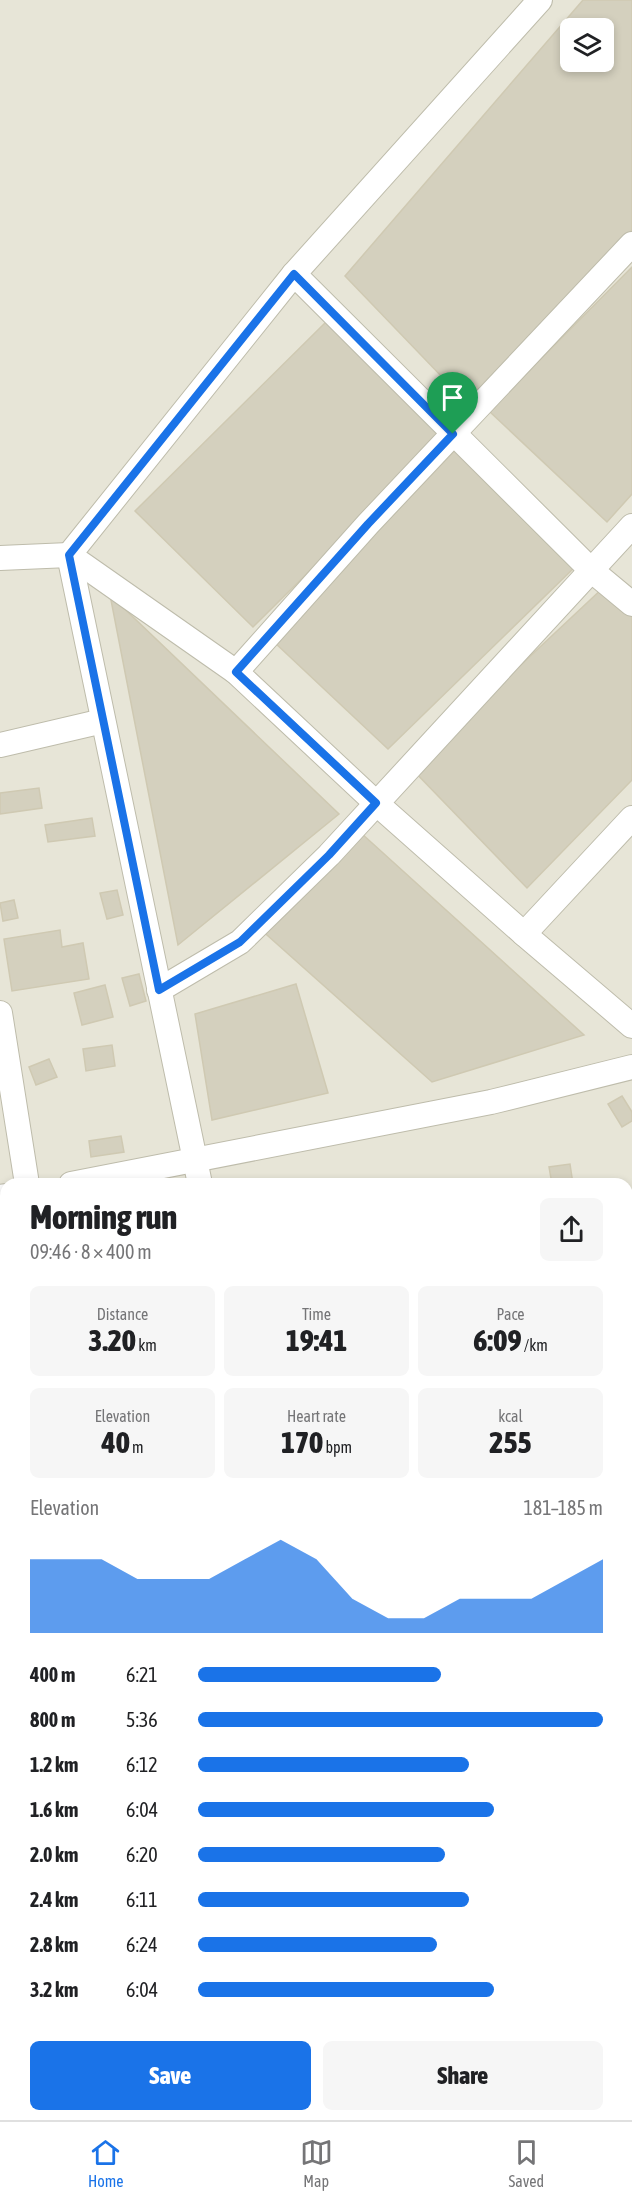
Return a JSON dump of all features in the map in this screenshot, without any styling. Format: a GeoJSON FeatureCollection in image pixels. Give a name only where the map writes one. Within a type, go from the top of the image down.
{"type":"FeatureCollection","features":[{"type":"Feature","properties":{"kind":"street"},"geometry":{"type":"LineString","coordinates":[[69,555],[294,274],[540,0]]}},
{"type":"Feature","properties":{"kind":"street"},"geometry":{"type":"LineString","coordinates":[[236,672],[368,524],[632,244]]}},
{"type":"Feature","properties":{"kind":"street"},"geometry":{"type":"LineString","coordinates":[[294,274],[591,570],[632,604]]}},
{"type":"Feature","properties":{"kind":"street"},"geometry":{"type":"LineString","coordinates":[[159,990],[240,942],[329,855],[632,526]]}},
{"type":"Feature","properties":{"kind":"street"},"geometry":{"type":"LineString","coordinates":[[69,555],[199,1178]]}},
{"type":"Feature","properties":{"kind":"street"},"geometry":{"type":"LineString","coordinates":[[0,558],[69,555],[236,672],[376,803],[632,1026]]}},
{"type":"Feature","properties":{"kind":"street"},"geometry":{"type":"LineString","coordinates":[[0,745],[103,721]]}},
{"type":"Feature","properties":{"kind":"street"},"geometry":{"type":"LineString","coordinates":[[524,934],[632,818]]}},
{"type":"Feature","properties":{"kind":"street"},"geometry":{"type":"LineString","coordinates":[[0,1013],[26,1178]]}},
{"type":"Feature","properties":{"kind":"street"},"geometry":{"type":"LineString","coordinates":[[102,1178],[491,1102],[632,1067]]}},
{"type":"Feature","properties":{"kind":"shaded area"},"geometry":{"type":"Polygon","coordinates":[[[0,0],[632,0],[632,1178],[0,1178],[0,0]]]}},
{"type":"Feature","properties":{"kind":"building"},"geometry":{"type":"Polygon","coordinates":[[[583,0],[632,0],[632,230],[468,404],[345,276],[560,27],[560,72],[614,72],[614,18],[567,18],[583,0]]]}},
{"type":"Feature","properties":{"kind":"building"},"geometry":{"type":"Polygon","coordinates":[[[632,267],[632,494],[607,522],[489,411],[632,267]]]}},
{"type":"Feature","properties":{"kind":"building"},"geometry":{"type":"Polygon","coordinates":[[[330,318],[450,432],[253,627],[135,511],[330,318]]]}},
{"type":"Feature","properties":{"kind":"building"},"geometry":{"type":"Polygon","coordinates":[[[459,446],[578,564],[388,749],[273,641],[459,446]]]}},
{"type":"Feature","properties":{"kind":"building"},"geometry":{"type":"Polygon","coordinates":[[[605,586],[632,611],[632,780],[527,888],[411,768],[605,586]]]}},
{"type":"Feature","properties":{"kind":"building"},"geometry":{"type":"Polygon","coordinates":[[[110,595],[339,814],[178,945],[110,595]]]}},
{"type":"Feature","properties":{"kind":"building"},"geometry":{"type":"Polygon","coordinates":[[[39,788],[42,808],[0,814],[0,793],[39,788]]]}},
{"type":"Feature","properties":{"kind":"building"},"geometry":{"type":"Polygon","coordinates":[[[92,818],[95,836],[48,842],[45,825],[92,818]]]}},
{"type":"Feature","properties":{"kind":"building"},"geometry":{"type":"Polygon","coordinates":[[[361,833],[584,1035],[432,1082],[258,927],[361,833]]]}},
{"type":"Feature","properties":{"kind":"building"},"geometry":{"type":"Polygon","coordinates":[[[117,890],[123,915],[107,919],[100,893],[117,890]]]}},
{"type":"Feature","properties":{"kind":"building"},"geometry":{"type":"Polygon","coordinates":[[[14,900],[18,918],[3,921],[0,903],[14,900]]]}},
{"type":"Feature","properties":{"kind":"building"},"geometry":{"type":"Polygon","coordinates":[[[60,930],[62,947],[83,943],[89,979],[12,991],[4,939],[60,930]]]}},
{"type":"Feature","properties":{"kind":"building"},"geometry":{"type":"Polygon","coordinates":[[[139,974],[146,1001],[130,1006],[122,978],[139,974]]]}},
{"type":"Feature","properties":{"kind":"building"},"geometry":{"type":"Polygon","coordinates":[[[296,984],[328,1093],[212,1120],[195,1014],[296,984]]]}},
{"type":"Feature","properties":{"kind":"building"},"geometry":{"type":"Polygon","coordinates":[[[105,985],[113,1017],[82,1025],[74,993],[105,985]]]}},
{"type":"Feature","properties":{"kind":"building"},"geometry":{"type":"Polygon","coordinates":[[[112,1045],[115,1066],[86,1071],[83,1049],[112,1045]]]}},
{"type":"Feature","properties":{"kind":"building"},"geometry":{"type":"Polygon","coordinates":[[[49,1059],[57,1077],[36,1085],[29,1067],[49,1059]]]}},
{"type":"Feature","properties":{"kind":"building"},"geometry":{"type":"Polygon","coordinates":[[[622,1096],[632,1112],[632,1121],[622,1127],[608,1104],[622,1096]]]}},
{"type":"Feature","properties":{"kind":"building"},"geometry":{"type":"Polygon","coordinates":[[[121,1136],[124,1152],[91,1157],[89,1141],[121,1136]]]}},
{"type":"Feature","properties":{"kind":"building"},"geometry":{"type":"Polygon","coordinates":[[[570,1164],[572,1178],[551,1178],[549,1167],[570,1164]]]}},
{"type":"Feature","properties":{"kind":"route"},"geometry":{"type":"LineString","coordinates":[[294,274],[453,434],[368,524],[236,672],[376,803],[329,855],[240,942],[159,990],[69,555],[294,274]]}}]}
